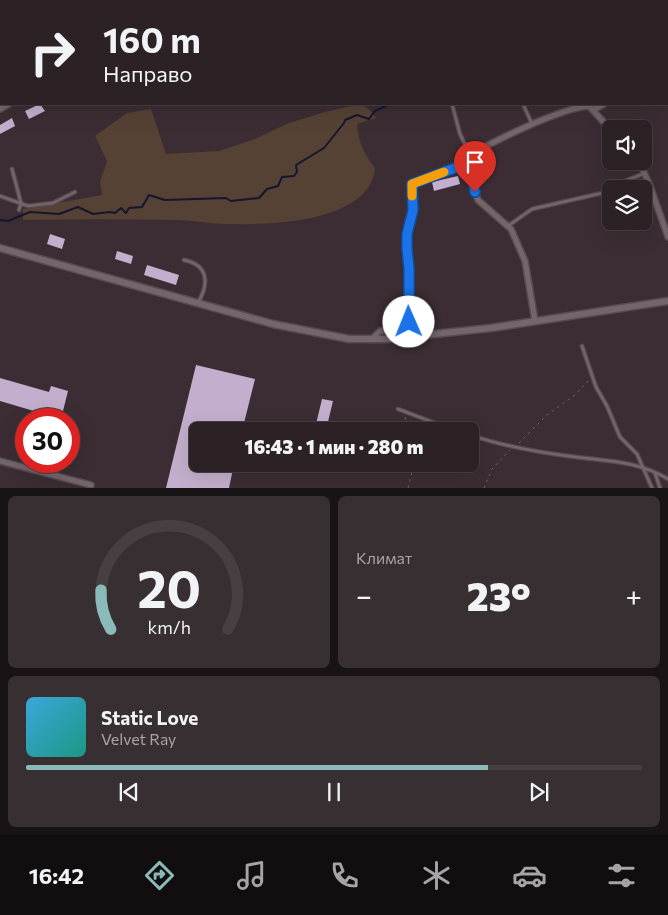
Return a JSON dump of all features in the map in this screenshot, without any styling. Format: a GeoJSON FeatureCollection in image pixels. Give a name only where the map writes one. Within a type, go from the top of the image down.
{"type":"FeatureCollection","features":[{"type":"Feature","properties":{"kind":"street"},"geometry":{"type":"LineString","coordinates":[[593,110],[602,105]]}},
{"type":"Feature","properties":{"kind":"street"},"geometry":{"type":"LineString","coordinates":[[535,321],[528,273],[518,244],[508,226],[478,200],[475,192],[470,155],[533,125],[579,107],[589,106],[602,120]]}},
{"type":"Feature","properties":{"kind":"street"},"geometry":{"type":"LineString","coordinates":[[372,339],[380,331],[402,329],[409,322],[407,234],[413,210],[412,184],[471,162]]}},
{"type":"Feature","properties":{"kind":"street"},"geometry":{"type":"LineString","coordinates":[[644,170],[668,237]]}},
{"type":"Feature","properties":{"kind":"street"},"geometry":{"type":"LineString","coordinates":[[0,248],[198,304],[312,332],[350,339],[424,336],[668,301]]}},
{"type":"Feature","properties":{"kind":"street"},"geometry":{"type":"LineString","coordinates":[[0,461],[91,485]]}},
{"type":"Feature","properties":{"kind":"lane"},"geometry":{"type":"LineString","coordinates":[[452,105],[460,134],[470,155]]}},
{"type":"Feature","properties":{"kind":"lane"},"geometry":{"type":"LineString","coordinates":[[523,105],[533,125]]}},
{"type":"Feature","properties":{"kind":"lane"},"geometry":{"type":"LineString","coordinates":[[12,169],[21,203],[19,210]]}},
{"type":"Feature","properties":{"kind":"lane"},"geometry":{"type":"LineString","coordinates":[[628,180],[645,173]]}},
{"type":"Feature","properties":{"kind":"lane"},"geometry":{"type":"LineString","coordinates":[[0,196],[28,206],[53,203],[74,192]]}},
{"type":"Feature","properties":{"kind":"lane"},"geometry":{"type":"LineString","coordinates":[[508,226],[532,209],[602,192]]}},
{"type":"Feature","properties":{"kind":"lane"},"geometry":{"type":"LineString","coordinates":[[184,260],[195,263],[205,276],[205,290],[198,304]]}},
{"type":"Feature","properties":{"kind":"lane"},"geometry":{"type":"LineString","coordinates":[[582,346],[620,437],[637,454],[652,488]]}},
{"type":"Feature","properties":{"kind":"lane"},"geometry":{"type":"LineString","coordinates":[[398,410],[431,422]]}},
{"type":"Feature","properties":{"kind":"lane"},"geometry":{"type":"LineString","coordinates":[[479,438],[516,446],[644,467],[668,479]]}},
{"type":"Feature","properties":{"kind":"lane"},"geometry":{"type":"LineString","coordinates":[[655,471],[660,488]]}},
{"type":"Feature","properties":{"kind":"path"},"geometry":{"type":"LineString","coordinates":[[484,488],[492,469],[507,452],[516,446],[547,415],[575,395],[593,375]]}},
{"type":"Feature","properties":{"kind":"path"},"geometry":{"type":"LineString","coordinates":[[404,412],[406,422]]}},
{"type":"Feature","properties":{"kind":"path"},"geometry":{"type":"LineString","coordinates":[[408,488],[412,472]]}},
{"type":"Feature","properties":{"kind":"shaded area"},"geometry":{"type":"Polygon","coordinates":[[[356,105],[368,108],[376,118],[357,124],[363,148],[375,168],[369,186],[356,200],[337,210],[315,217],[291,221],[246,224],[175,220],[23,220],[23,209],[102,195],[100,182],[107,161],[95,136],[127,113],[151,109],[166,154],[219,151],[255,139],[289,123],[356,105]]]}},
{"type":"Feature","properties":{"kind":"building"},"geometry":{"type":"Polygon","coordinates":[[[41,105],[45,111],[29,119],[25,111],[41,105]]]}},
{"type":"Feature","properties":{"kind":"building"},"geometry":{"type":"Polygon","coordinates":[[[12,118],[15,126],[0,134],[0,125],[12,118]]]}},
{"type":"Feature","properties":{"kind":"building"},"geometry":{"type":"Polygon","coordinates":[[[458,176],[460,184],[434,191],[432,182],[458,176]]]}},
{"type":"Feature","properties":{"kind":"building"},"geometry":{"type":"Polygon","coordinates":[[[50,234],[65,239],[62,249],[47,244],[50,234]]]}},
{"type":"Feature","properties":{"kind":"building"},"geometry":{"type":"Polygon","coordinates":[[[117,251],[133,256],[131,264],[115,259],[117,251]]]}},
{"type":"Feature","properties":{"kind":"building"},"geometry":{"type":"Polygon","coordinates":[[[147,265],[179,275],[176,285],[144,275],[147,265]]]}},
{"type":"Feature","properties":{"kind":"building"},"geometry":{"type":"Polygon","coordinates":[[[196,365],[255,379],[244,422],[189,422],[189,472],[232,472],[229,488],[166,488],[196,365]]]}},
{"type":"Feature","properties":{"kind":"building"},"geometry":{"type":"Polygon","coordinates":[[[0,378],[49,392],[51,386],[68,391],[64,408],[24,408],[0,401],[0,378]]]}},
{"type":"Feature","properties":{"kind":"building"},"geometry":{"type":"Polygon","coordinates":[[[322,399],[333,401],[328,422],[316,422],[322,399]]]}},
{"type":"Feature","properties":{"kind":"waterway"},"geometry":{"type":"LineString","coordinates":[[0,220],[8,221],[30,212],[59,214],[78,207],[93,214],[115,213],[121,208],[126,213],[129,208],[142,207],[149,195],[165,200],[226,198],[231,201],[259,198],[267,189],[278,186],[282,177],[294,176],[297,172],[296,165],[324,148],[345,120],[357,115],[369,119],[375,111],[388,105]]}},
{"type":"Feature","properties":{"kind":"slow traffic"},"geometry":{"type":"LineString","coordinates":[[412,196],[412,184],[444,172]]}},
{"type":"Feature","properties":{"kind":"route"},"geometry":{"type":"LineString","coordinates":[[409,322],[407,234],[413,210],[412,184],[471,162],[475,192]]}}]}
